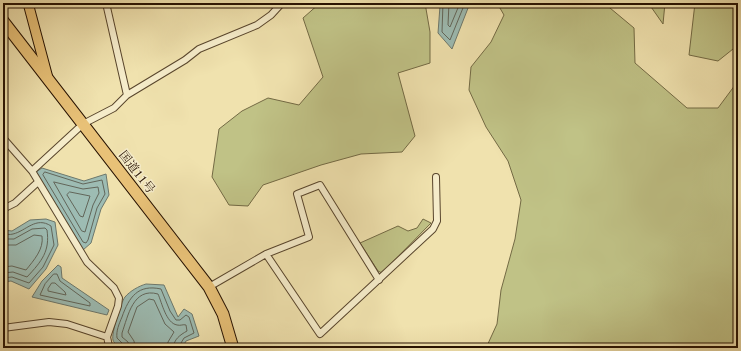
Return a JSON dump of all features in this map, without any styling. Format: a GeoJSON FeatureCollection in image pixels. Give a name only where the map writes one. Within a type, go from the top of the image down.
{"type":"FeatureCollection","features":[{"type":"Feature","properties":{"kind":"highway","name":"国道11号"},"geometry":{"type":"LineString","coordinates":[[3,21],[209,287],[223,314],[233,348]]}},
{"type":"Feature","properties":{"kind":"main road"},"geometry":{"type":"LineString","coordinates":[[28,3],[48,80]]}},
{"type":"Feature","properties":{"kind":"street"},"geometry":{"type":"LineString","coordinates":[[106,3],[127,95]]}},
{"type":"Feature","properties":{"kind":"street"},"geometry":{"type":"LineString","coordinates":[[32,171],[83,124],[114,108],[127,95],[185,60],[199,49],[257,25],[271,15],[282,3]]}},
{"type":"Feature","properties":{"kind":"street"},"geometry":{"type":"LineString","coordinates":[[3,138],[32,171],[87,262],[114,288],[119,298],[118,306],[107,336],[109,346],[111,348]]}},
{"type":"Feature","properties":{"kind":"street"},"geometry":{"type":"LineString","coordinates":[[266,254],[320,334],[433,229],[437,221],[436,177]]}},
{"type":"Feature","properties":{"kind":"street"},"geometry":{"type":"LineString","coordinates":[[3,209],[15,203],[38,182]]}},
{"type":"Feature","properties":{"kind":"street"},"geometry":{"type":"LineString","coordinates":[[209,287],[266,254],[309,237],[297,194],[320,185],[379,280]]}},
{"type":"Feature","properties":{"kind":"street"},"geometry":{"type":"LineString","coordinates":[[3,328],[49,322],[67,324],[107,336]]}},
{"type":"Feature","properties":{"kind":"green space"},"geometry":{"type":"Polygon","coordinates":[[[320,3],[425,3],[430,32],[430,63],[398,73],[415,136],[402,152],[361,154],[321,165],[263,185],[248,206],[229,205],[212,177],[219,129],[242,111],[268,98],[299,105],[323,77],[303,18],[320,3]]]}},
{"type":"Feature","properties":{"kind":"green space"},"geometry":{"type":"Polygon","coordinates":[[[497,3],[604,3],[634,28],[635,63],[687,108],[718,108],[738,81],[738,348],[573,348],[553,345],[547,348],[486,348],[497,324],[501,290],[515,239],[521,200],[508,161],[486,127],[469,90],[471,67],[491,42],[504,15],[497,3]]]}},
{"type":"Feature","properties":{"kind":"green space"},"geometry":{"type":"Polygon","coordinates":[[[648,3],[665,3],[663,24],[649,4],[648,3]]]}},
{"type":"Feature","properties":{"kind":"green space"},"geometry":{"type":"Polygon","coordinates":[[[695,3],[738,3],[738,45],[718,61],[689,55],[695,3]]]}},
{"type":"Feature","properties":{"kind":"green space"},"geometry":{"type":"Polygon","coordinates":[[[423,219],[431,223],[382,273],[378,271],[360,243],[398,226],[408,231],[417,228],[423,219]]]}},
{"type":"Feature","properties":{"kind":"water"},"geometry":{"type":"Polygon","coordinates":[[[438,3],[470,3],[452,49],[438,33],[440,6],[438,3]]]}},
{"type":"Feature","properties":{"kind":"water"},"geometry":{"type":"Polygon","coordinates":[[[42,168],[84,181],[106,174],[109,195],[101,209],[91,243],[83,250],[36,172],[42,168]]]}},
{"type":"Feature","properties":{"kind":"water"},"geometry":{"type":"Polygon","coordinates":[[[46,219],[55,222],[58,245],[46,269],[29,289],[11,281],[3,282],[3,230],[12,231],[30,220],[46,219]]]}},
{"type":"Feature","properties":{"kind":"water"},"geometry":{"type":"Polygon","coordinates":[[[58,265],[61,267],[62,278],[109,310],[107,315],[32,297],[42,281],[58,265]]]}},
{"type":"Feature","properties":{"kind":"water"},"geometry":{"type":"Polygon","coordinates":[[[146,284],[164,285],[178,317],[184,309],[192,314],[199,336],[186,341],[182,348],[123,348],[114,343],[113,331],[123,300],[132,291],[146,284]]]}}]}
